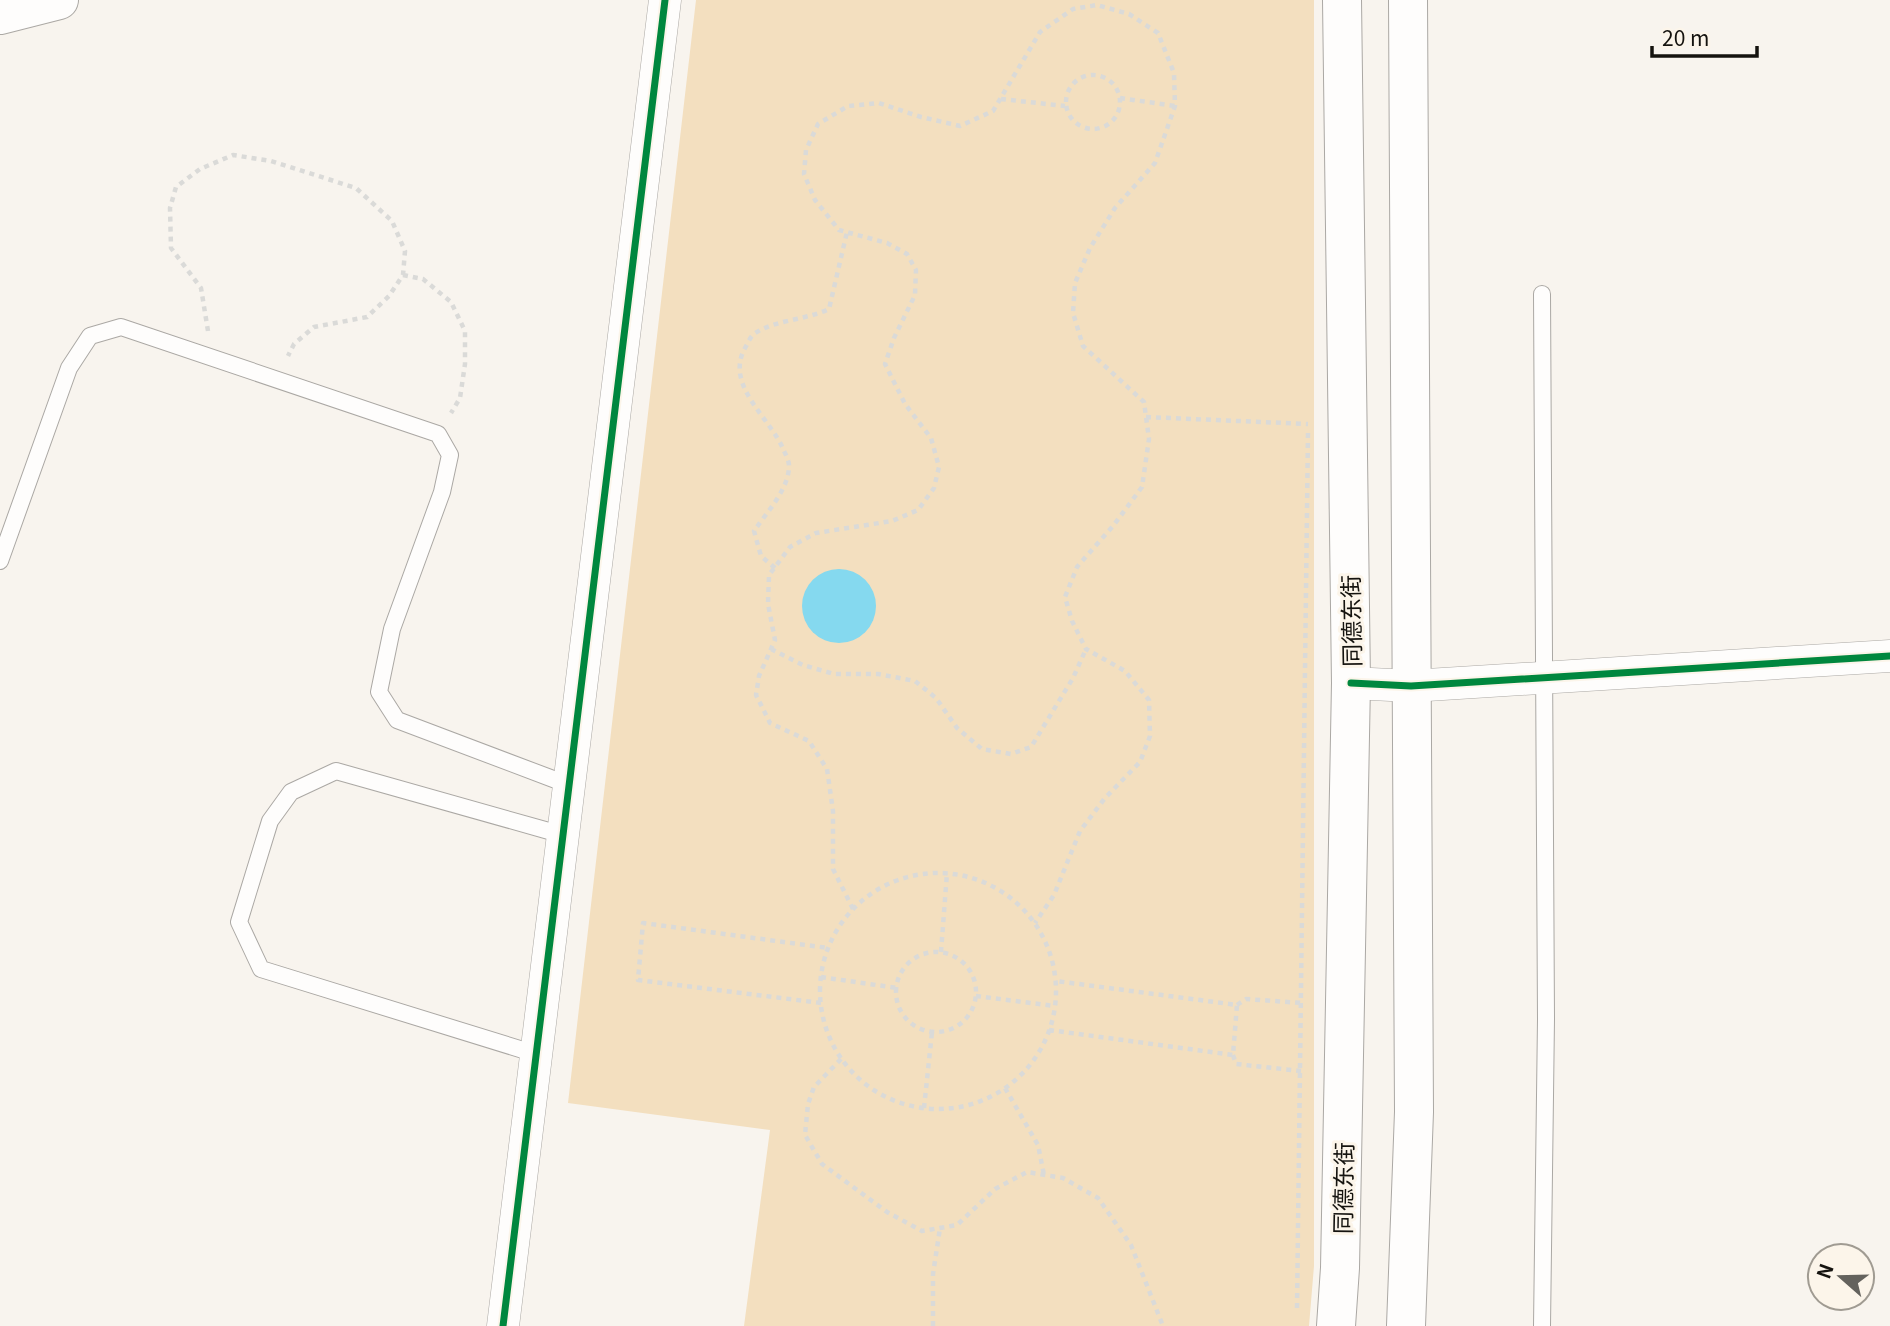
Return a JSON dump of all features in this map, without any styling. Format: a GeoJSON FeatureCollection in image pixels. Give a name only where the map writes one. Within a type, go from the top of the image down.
{"type":"FeatureCollection","features":[{"type":"Feature","properties":{"kind":"main road"},"geometry":{"type":"LineString","coordinates":[[0,15],[60,0]]}},
{"type":"Feature","properties":{"kind":"main road","name":"同德东街"},"geometry":{"type":"LineString","coordinates":[[1336,1326],[1340,1268],[1351,683],[1342,0]]}},
{"type":"Feature","properties":{"kind":"main road"},"geometry":{"type":"LineString","coordinates":[[1406,1326],[1414,1112],[1408,0]]}},
{"type":"Feature","properties":{"kind":"street"},"geometry":{"type":"LineString","coordinates":[[503,1326],[665,0]]}},
{"type":"Feature","properties":{"kind":"street"},"geometry":{"type":"LineString","coordinates":[[1351,683],[1411,685],[1890,656]]}},
{"type":"Feature","properties":{"kind":"lane"},"geometry":{"type":"LineString","coordinates":[[1542,294],[1546,1019],[1542,1326]]}},
{"type":"Feature","properties":{"kind":"lane"},"geometry":{"type":"LineString","coordinates":[[0,561],[69,368],[90,336],[121,327],[438,434],[450,455],[442,492],[392,629],[379,692],[397,720],[569,785]]}},
{"type":"Feature","properties":{"kind":"lane"},"geometry":{"type":"LineString","coordinates":[[536,1054],[261,969],[239,922],[270,821],[290,792],[335,771],[563,835]]}},
{"type":"Feature","properties":{"kind":"path"},"geometry":{"type":"LineString","coordinates":[[853,909],[833,869],[833,811],[827,769],[809,741],[770,723],[756,695],[759,676],[775,640],[768,604],[769,576],[790,547],[816,533],[892,522],[918,510],[933,488],[939,467],[931,438],[905,404],[885,364],[894,338],[915,295],[916,270],[906,254],[887,243],[839,230],[815,200],[804,174],[806,150],[818,124],[848,106],[879,103],[920,117],[960,126],[993,111],[1040,32],[1073,9],[1097,5],[1129,14],[1158,33],[1174,73],[1175,106],[1155,163],[1115,208],[1090,248],[1075,283],[1073,313],[1083,346],[1144,402],[1149,439],[1142,487],[1077,567],[1065,597],[1072,621],[1086,649],[1125,671],[1149,700],[1150,736],[1140,762],[1105,798],[1080,831],[1054,895],[1035,923]]}},
{"type":"Feature","properties":{"kind":"path"},"geometry":{"type":"LineString","coordinates":[[1095,74],[1107,78],[1116,86],[1120,98],[1119,110],[1113,121],[1091,130],[1078,125],[1065,106],[1066,93],[1072,82],[1095,74]]}},
{"type":"Feature","properties":{"kind":"path"},"geometry":{"type":"LineString","coordinates":[[1120,98],[1175,106]]}},
{"type":"Feature","properties":{"kind":"path"},"geometry":{"type":"LineString","coordinates":[[1001,99],[1065,106]]}},
{"type":"Feature","properties":{"kind":"path"},"geometry":{"type":"LineString","coordinates":[[205,356],[209,325],[201,288],[171,248],[170,208],[176,187],[200,169],[233,155],[271,161],[356,188],[392,221],[405,251],[403,275],[389,296],[367,317],[314,327],[294,344],[276,380]]}},
{"type":"Feature","properties":{"kind":"path"},"geometry":{"type":"LineString","coordinates":[[775,568],[761,556],[754,531],[785,484],[789,464],[779,438],[752,403],[741,380],[740,358],[752,335],[773,325],[813,317],[829,309],[847,232]]}},
{"type":"Feature","properties":{"kind":"path"},"geometry":{"type":"LineString","coordinates":[[403,275],[423,279],[451,302],[465,331],[465,364],[460,398],[438,434]]}},
{"type":"Feature","properties":{"kind":"path"},"geometry":{"type":"LineString","coordinates":[[1297,1312],[1308,410]]}},
{"type":"Feature","properties":{"kind":"path"},"geometry":{"type":"LineString","coordinates":[[1146,417],[1308,424]]}},
{"type":"Feature","properties":{"kind":"path"},"geometry":{"type":"LineString","coordinates":[[771,649],[803,665],[834,674],[878,674],[915,681],[936,698],[957,728],[982,749],[1011,754],[1031,747],[1073,678],[1086,649]]}},
{"type":"Feature","properties":{"kind":"path"},"geometry":{"type":"LineString","coordinates":[[928,872],[947,873],[977,878],[999,889],[1019,904],[1035,923],[1047,944],[1056,981],[1055,1006],[1045,1041],[1016,1080],[996,1095],[972,1104],[948,1109],[924,1108],[900,1103],[877,1092],[857,1077],[841,1059],[829,1037],[821,1003],[821,977],[828,948],[844,919],[860,901],[881,887],[904,877],[928,872]]}},
{"type":"Feature","properties":{"kind":"path"},"geometry":{"type":"LineString","coordinates":[[941,952],[947,873]]}},
{"type":"Feature","properties":{"kind":"path"},"geometry":{"type":"LineString","coordinates":[[821,1003],[638,980],[643,923],[828,948]]}},
{"type":"Feature","properties":{"kind":"path"},"geometry":{"type":"LineString","coordinates":[[941,952],[954,956],[966,965],[974,976],[976,996],[968,1016],[959,1026],[932,1032],[918,1028],[907,1020],[900,1008],[897,988],[904,968],[915,958],[927,953],[941,952]]}},
{"type":"Feature","properties":{"kind":"path"},"geometry":{"type":"LineString","coordinates":[[821,977],[897,988]]}},
{"type":"Feature","properties":{"kind":"path"},"geometry":{"type":"LineString","coordinates":[[1056,981],[1237,1005],[1246,999],[1302,1003]]}},
{"type":"Feature","properties":{"kind":"path"},"geometry":{"type":"LineString","coordinates":[[976,996],[1055,1006]]}},
{"type":"Feature","properties":{"kind":"path"},"geometry":{"type":"LineString","coordinates":[[1237,1005],[1233,1055],[1236,1064],[1301,1071]]}},
{"type":"Feature","properties":{"kind":"path"},"geometry":{"type":"LineString","coordinates":[[1049,1030],[1233,1055]]}},
{"type":"Feature","properties":{"kind":"path"},"geometry":{"type":"LineString","coordinates":[[924,1108],[932,1032]]}},
{"type":"Feature","properties":{"kind":"path"},"geometry":{"type":"LineString","coordinates":[[841,1059],[814,1087],[808,1104],[805,1135],[822,1164],[887,1212],[922,1231],[957,1225],[995,1189],[1027,1172],[1063,1178],[1098,1198],[1131,1245],[1163,1326]]}},
{"type":"Feature","properties":{"kind":"path"},"geometry":{"type":"LineString","coordinates":[[1005,1088],[1038,1145],[1044,1175]]}},
{"type":"Feature","properties":{"kind":"path"},"geometry":{"type":"LineString","coordinates":[[933,1326],[933,1274],[940,1228]]}},
{"type":"Feature","properties":{"kind":"shaded area"},"geometry":{"type":"Polygon","coordinates":[[[696,0],[1314,0],[1314,1266],[1309,1326],[744,1326],[770,1130],[568,1103],[696,0]]]}},
{"type":"Feature","properties":{"kind":"water"},"geometry":{"type":"Polygon","coordinates":[[[832,569],[846,569],[860,575],[870,585],[876,606],[870,627],[860,637],[846,643],[832,643],[818,637],[808,627],[802,613],[802,599],[808,585],[818,575],[832,569]]]}},
{"type":"Feature","properties":{"kind":"cycle path"},"geometry":{"type":"LineString","coordinates":[[503,1326],[665,0]]}},
{"type":"Feature","properties":{"kind":"cycle path"},"geometry":{"type":"LineString","coordinates":[[1351,683],[1411,686],[1890,656]]}}]}
